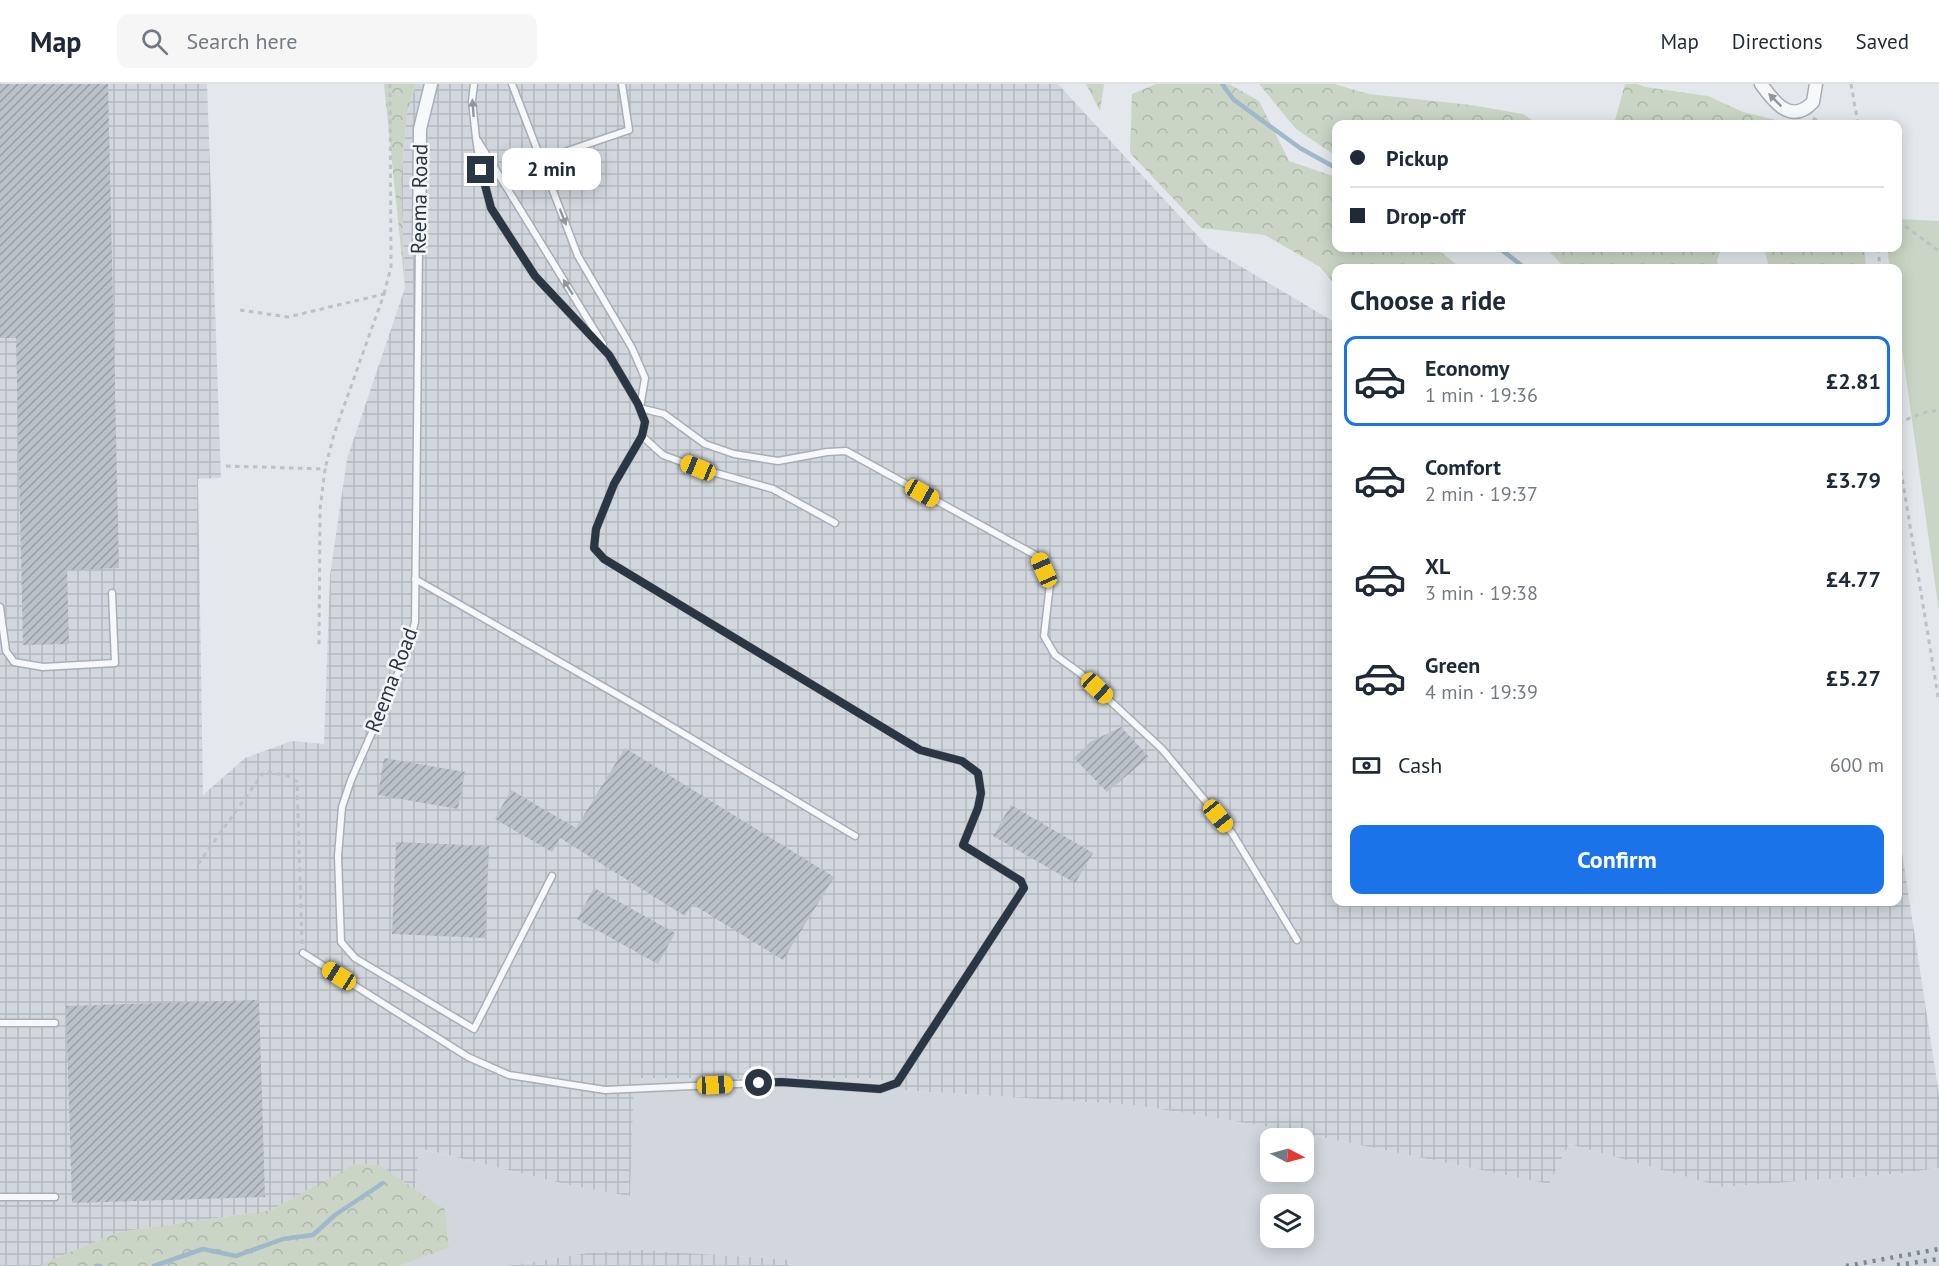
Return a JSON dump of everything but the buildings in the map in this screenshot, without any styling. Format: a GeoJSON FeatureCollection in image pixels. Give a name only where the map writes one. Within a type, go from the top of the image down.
{"type":"FeatureCollection","features":[{"type":"Feature","properties":{"kind":"street","name":"Reema Road"},"geometry":{"type":"LineString","coordinates":[[419,244],[420,129],[431,84]]}},
{"type":"Feature","properties":{"kind":"street"},"geometry":{"type":"LineString","coordinates":[[1761,84],[1775,103],[1786,110],[1794,111],[1802,110],[1813,102],[1816,84]]}},
{"type":"Feature","properties":{"kind":"lane"},"geometry":{"type":"LineString","coordinates":[[474,84],[472,101],[476,138],[481,170],[491,208],[535,276],[609,355]]}},
{"type":"Feature","properties":{"kind":"lane"},"geometry":{"type":"LineString","coordinates":[[512,84],[578,256],[632,348],[645,378],[640,408]]}},
{"type":"Feature","properties":{"kind":"lane"},"geometry":{"type":"LineString","coordinates":[[541,160],[629,130],[622,84]]}},
{"type":"Feature","properties":{"kind":"lane"},"geometry":{"type":"LineString","coordinates":[[303,954],[468,1057],[509,1076],[605,1090],[781,1082],[880,1089],[897,1083],[1024,888],[1021,881],[963,845],[978,808],[981,793],[978,773],[962,761],[920,750],[604,559],[594,548],[596,529],[614,484],[642,436],[645,422],[640,408],[609,355],[476,138]]}},
{"type":"Feature","properties":{"kind":"lane","name":"Reema Road"},"geometry":{"type":"LineString","coordinates":[[419,244],[415,621],[408,648],[351,780],[342,807],[338,856],[341,942],[355,958],[474,1029],[552,876]]}},
{"type":"Feature","properties":{"kind":"lane"},"geometry":{"type":"LineString","coordinates":[[640,408],[664,414],[705,444],[734,454],[777,461],[846,451],[1037,556],[1050,584],[1044,636],[1055,655],[1080,673],[1162,748],[1232,833],[1297,940]]}},
{"type":"Feature","properties":{"kind":"lane"},"geometry":{"type":"LineString","coordinates":[[642,436],[663,455],[698,468],[773,489],[835,523]]}},
{"type":"Feature","properties":{"kind":"lane"},"geometry":{"type":"LineString","coordinates":[[415,579],[637,706],[855,836]]}},
{"type":"Feature","properties":{"kind":"lane"},"geometry":{"type":"LineString","coordinates":[[0,607],[6,651],[14,662],[44,667],[115,663],[112,593]]}},
{"type":"Feature","properties":{"kind":"lane"},"geometry":{"type":"LineString","coordinates":[[0,1023],[55,1023]]}},
{"type":"Feature","properties":{"kind":"lane"},"geometry":{"type":"LineString","coordinates":[[0,1197],[55,1197]]}},
{"type":"Feature","properties":{"kind":"path"},"geometry":{"type":"LineString","coordinates":[[320,645],[320,510],[325,469],[334,434],[384,294],[391,267],[390,84]]}},
{"type":"Feature","properties":{"kind":"path"},"geometry":{"type":"LineString","coordinates":[[1851,84],[1857,120]]}},
{"type":"Feature","properties":{"kind":"path"},"geometry":{"type":"LineString","coordinates":[[1902,224],[1939,251]]}},
{"type":"Feature","properties":{"kind":"path"},"geometry":{"type":"LineString","coordinates":[[240,310],[288,317],[384,294]]}},
{"type":"Feature","properties":{"kind":"path"},"geometry":{"type":"LineString","coordinates":[[1902,421],[1922,413],[1939,410]]}},
{"type":"Feature","properties":{"kind":"path"},"geometry":{"type":"LineString","coordinates":[[226,466],[325,469]]}},
{"type":"Feature","properties":{"kind":"path"},"geometry":{"type":"LineString","coordinates":[[1902,477],[1939,702]]}},
{"type":"Feature","properties":{"kind":"path"},"geometry":{"type":"LineString","coordinates":[[198,864],[264,772],[286,775],[297,782],[303,954]]}},
{"type":"Feature","properties":{"kind":"shaded area"},"geometry":{"type":"Polygon","coordinates":[[[0,84],[207,84],[221,478],[198,479],[203,795],[245,758],[292,741],[324,744],[330,576],[347,459],[405,288],[401,180],[407,114],[416,84],[1058,84],[1208,247],[1332,321],[1332,906],[1902,906],[1902,852],[1939,1095],[1939,1168],[1895,1174],[1723,1187],[1569,1144],[1549,1184],[1314,1136],[1314,1128],[1277,1128],[1135,1105],[898,1090],[879,1078],[634,1078],[630,1196],[569,1185],[419,1148],[415,1189],[379,1165],[354,1164],[271,1210],[120,1232],[46,1262],[42,1266],[0,1266],[0,84]]]}},
{"type":"Feature","properties":{"kind":"shaded area"},"geometry":{"type":"Polygon","coordinates":[[[633,1078],[879,1078],[898,1090],[1135,1105],[1277,1128],[1260,1128],[1260,1182],[1314,1182],[1314,1136],[1549,1184],[1569,1144],[1723,1187],[1895,1174],[1939,1168],[1939,1266],[788,1266],[795,1260],[640,1250],[587,1253],[506,1266],[399,1266],[449,1248],[445,1209],[415,1189],[418,1148],[569,1185],[630,1195],[633,1078]]]}},
{"type":"Feature","properties":{"kind":"shaded area"},"geometry":{"type":"Polygon","coordinates":[[[640,1250],[796,1260],[788,1266],[506,1266],[587,1253],[640,1250]]]}},
{"type":"Feature","properties":{"kind":"green space"},"geometry":{"type":"Polygon","coordinates":[[[384,84],[416,84],[407,114],[401,180],[405,288],[384,84]]]}},
{"type":"Feature","properties":{"kind":"green space"},"geometry":{"type":"Polygon","coordinates":[[[1086,84],[1104,84],[1100,111],[1086,84]]]}},
{"type":"Feature","properties":{"kind":"green space"},"geometry":{"type":"Polygon","coordinates":[[[1156,84],[1229,84],[1259,101],[1289,161],[1332,176],[1332,252],[1441,252],[1456,264],[1332,264],[1332,281],[1320,267],[1265,235],[1201,228],[1130,153],[1132,94],[1156,84]]]}},
{"type":"Feature","properties":{"kind":"green space"},"geometry":{"type":"Polygon","coordinates":[[[1259,84],[1334,84],[1369,94],[1471,105],[1523,114],[1532,120],[1332,120],[1332,153],[1296,129],[1259,84]]]}},
{"type":"Feature","properties":{"kind":"green space"},"geometry":{"type":"Polygon","coordinates":[[[1625,84],[1637,84],[1708,96],[1743,112],[1775,120],[1615,120],[1625,84]]]}},
{"type":"Feature","properties":{"kind":"green space"},"geometry":{"type":"Polygon","coordinates":[[[1902,219],[1939,221],[1939,611],[1902,349],[1902,264],[1889,264],[1888,252],[1902,252],[1902,219]]]}},
{"type":"Feature","properties":{"kind":"green space"},"geometry":{"type":"Polygon","coordinates":[[[1550,252],[1720,252],[1718,264],[1561,264],[1550,252]]]}},
{"type":"Feature","properties":{"kind":"green space"},"geometry":{"type":"Polygon","coordinates":[[[1765,252],[1864,252],[1866,264],[1768,264],[1765,252]]]}},
{"type":"Feature","properties":{"kind":"green space"},"geometry":{"type":"Polygon","coordinates":[[[354,1164],[379,1165],[445,1209],[449,1248],[399,1266],[42,1266],[46,1262],[119,1232],[271,1210],[354,1164]]]}},
{"type":"Feature","properties":{"kind":"waterway"},"geometry":{"type":"LineString","coordinates":[[1222,84],[1234,100],[1300,148],[1332,166]]}},
{"type":"Feature","properties":{"kind":"waterway"},"geometry":{"type":"LineString","coordinates":[[1504,252],[1520,264]]}},
{"type":"Feature","properties":{"kind":"waterway"},"geometry":{"type":"LineString","coordinates":[[154,1266],[203,1249],[236,1256],[283,1239],[313,1235],[335,1215],[383,1183]]}},
{"type":"Feature","properties":{"kind":"railway"},"geometry":{"type":"LineString","coordinates":[[1846,1266],[1939,1249]]}},
{"type":"Feature","properties":{"kind":"railway"},"geometry":{"type":"LineString","coordinates":[[1897,1265],[1939,1259]]}},
{"type":"Feature","properties":{"kind":"route"},"geometry":{"type":"LineString","coordinates":[[481,170],[491,208],[535,276],[609,355],[638,404],[645,422],[642,436],[614,484],[596,529],[594,548],[604,559],[920,750],[962,761],[978,773],[981,793],[978,808],[963,845],[1021,881],[1024,888],[897,1083],[880,1089],[781,1082],[759,1083]]}}]}
